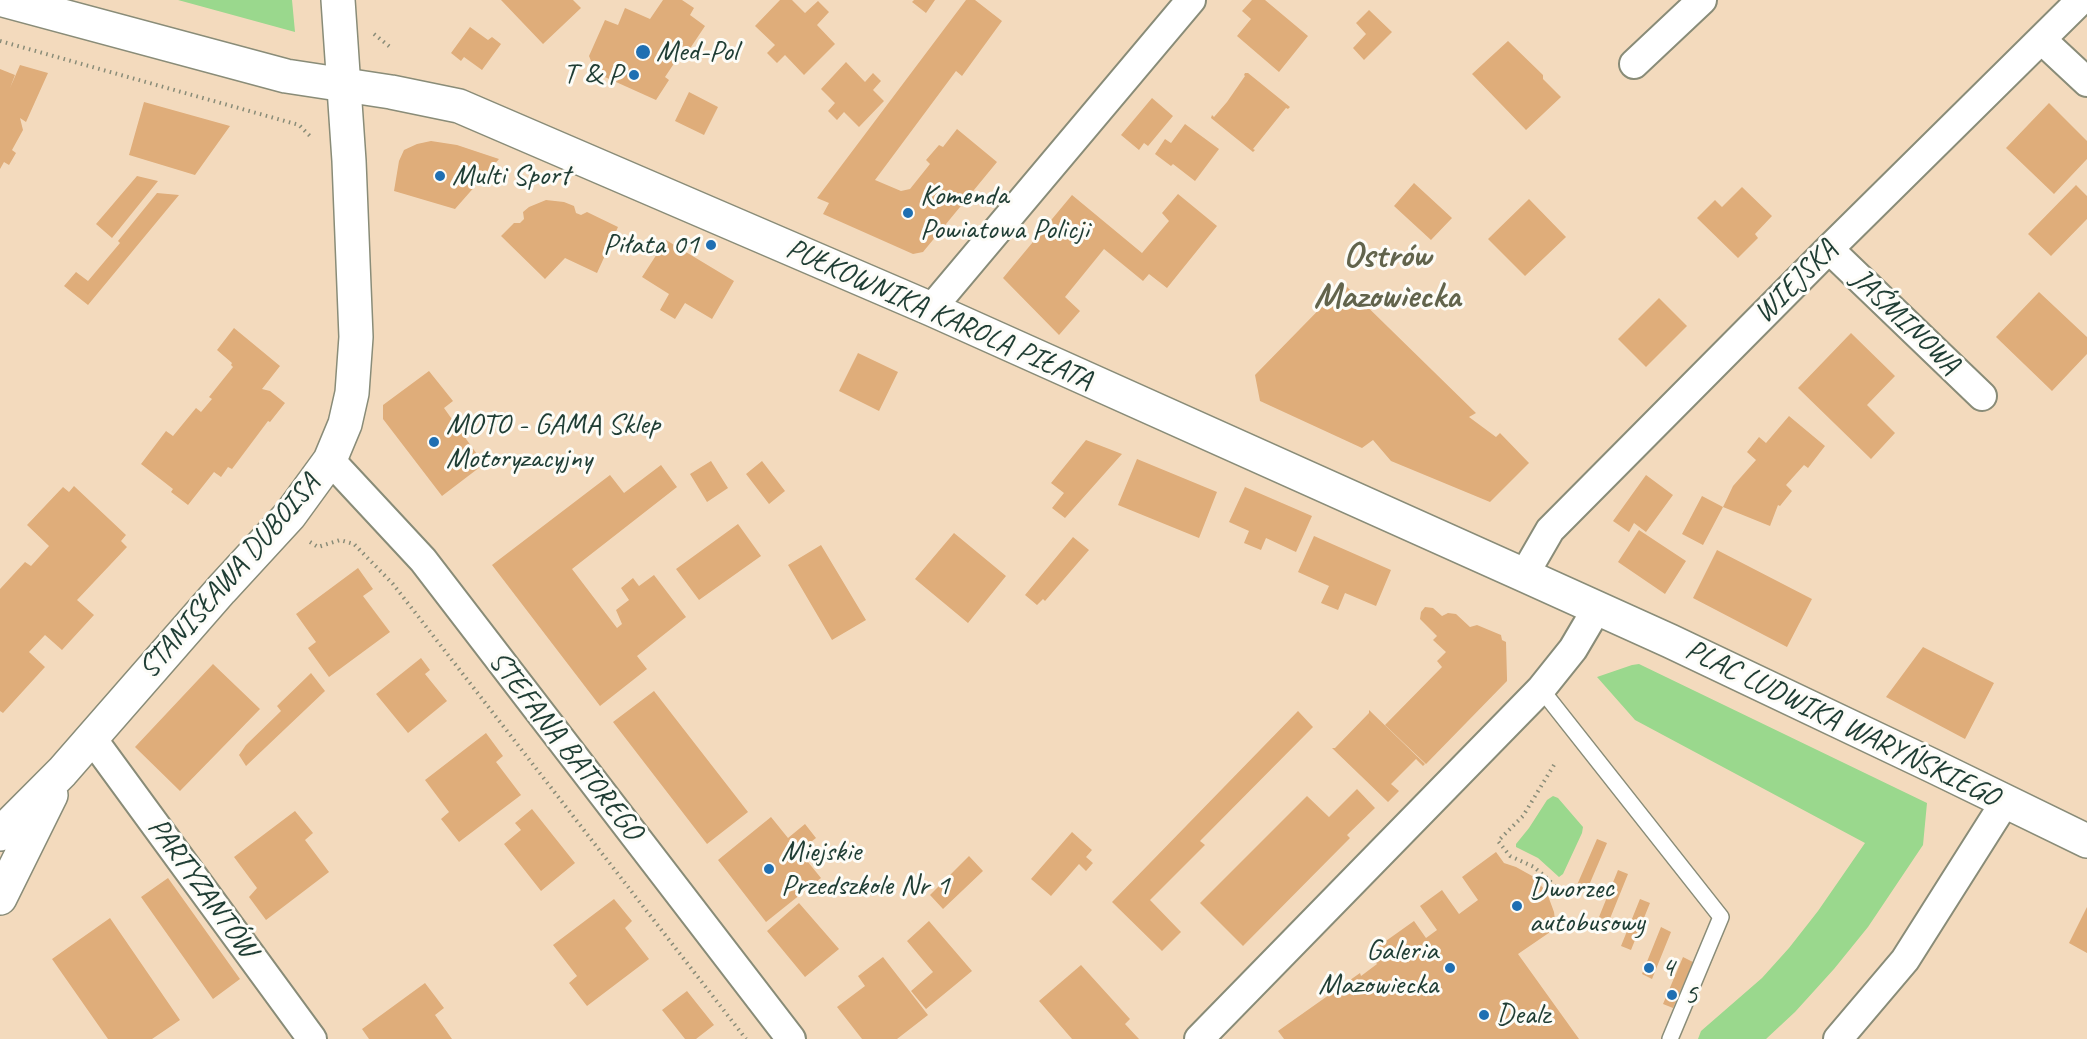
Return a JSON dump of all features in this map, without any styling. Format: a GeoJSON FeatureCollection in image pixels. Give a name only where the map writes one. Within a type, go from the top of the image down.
{"type":"FeatureCollection","features":[{"type":"Feature","properties":{"kind":"street","name":"PUŁKOWNIKA KAROLA PIŁATA"},"geometry":{"type":"LineString","coordinates":[[3,0],[286,76],[391,92],[459,106],[931,309],[1524,575]]}},
{"type":"Feature","properties":{"kind":"street","name":"STANISŁAWA DUBOISA"},"geometry":{"type":"LineString","coordinates":[[0,834],[62,772],[221,590],[290,515],[330,460],[345,424],[352,393],[356,336],[338,0]]}},
{"type":"Feature","properties":{"kind":"street"},"geometry":{"type":"LineString","coordinates":[[931,309],[1191,0]]}},
{"type":"Feature","properties":{"kind":"street"},"geometry":{"type":"LineString","coordinates":[[1634,64],[1702,0]]}},
{"type":"Feature","properties":{"kind":"street","name":"WIEJSKA"},"geometry":{"type":"LineString","coordinates":[[1524,575],[1550,530],[1828,249],[2081,0]]}},
{"type":"Feature","properties":{"kind":"street"},"geometry":{"type":"LineString","coordinates":[[2042,40],[2087,82]]}},
{"type":"Feature","properties":{"kind":"street","name":"JAŚMINOWA"},"geometry":{"type":"LineString","coordinates":[[1828,249],[1982,396]]}},
{"type":"Feature","properties":{"kind":"street","name":"STEFANA BATOREGO"},"geometry":{"type":"LineString","coordinates":[[330,460],[423,560],[791,1039]]}},
{"type":"Feature","properties":{"kind":"street","name":"PLAC LUDWIKA WARYŃSKIEGO"},"geometry":{"type":"LineString","coordinates":[[1524,575],[1935,766],[2087,841]]}},
{"type":"Feature","properties":{"kind":"street"},"geometry":{"type":"LineString","coordinates":[[1199,1039],[1541,689],[1573,649],[1596,610]]}},
{"type":"Feature","properties":{"kind":"street","name":"PARTYZANTÓW"},"geometry":{"type":"LineString","coordinates":[[91,737],[312,1039]]}},
{"type":"Feature","properties":{"kind":"street","name":"STANISŁAWA DUBOISA"},"geometry":{"type":"LineString","coordinates":[[0,898],[62,772]]}},
{"type":"Feature","properties":{"kind":"street"},"geometry":{"type":"LineString","coordinates":[[1838,1039],[1905,960],[2005,802]]}},
{"type":"Feature","properties":{"kind":"lane"},"geometry":{"type":"LineString","coordinates":[[1541,689],[1721,917],[1670,1039]]}},
{"type":"Feature","properties":{"kind":"path"},"geometry":{"type":"LineString","coordinates":[[0,40],[299,125],[317,142]]}},
{"type":"Feature","properties":{"kind":"path"},"geometry":{"type":"LineString","coordinates":[[304,539],[318,547],[340,540],[354,544],[393,584],[746,1039]]}},
{"type":"Feature","properties":{"kind":"path"},"geometry":{"type":"LineString","coordinates":[[1554,765],[1523,816],[1498,842],[1510,856],[1534,867],[1562,895]]}},
{"type":"Feature","properties":{"kind":"green space"},"geometry":{"type":"Polygon","coordinates":[[[178,0],[292,0],[295,32],[178,0]]]}},
{"type":"Feature","properties":{"kind":"green space"},"geometry":{"type":"Polygon","coordinates":[[[1639,664],[1927,803],[1923,845],[1868,927],[1795,1012],[1766,1039],[1698,1039],[1701,1031],[1762,978],[1789,948],[1865,843],[1635,720],[1597,677],[1639,664]]]}},
{"type":"Feature","properties":{"kind":"green space"},"geometry":{"type":"Polygon","coordinates":[[[1553,796],[1558,798],[1583,827],[1563,874],[1559,877],[1538,858],[1516,847],[1547,800],[1553,796]]]}},
{"type":"Feature","properties":{"kind":"building"},"geometry":{"type":"Polygon","coordinates":[[[501,0],[573,0],[581,8],[543,44],[501,0]]]}},
{"type":"Feature","properties":{"kind":"building"},"geometry":{"type":"Polygon","coordinates":[[[663,0],[682,0],[694,8],[690,15],[705,26],[685,56],[681,53],[665,77],[669,80],[656,100],[596,73],[589,56],[605,20],[618,25],[625,8],[650,19],[663,0]]]}},
{"type":"Feature","properties":{"kind":"building"},"geometry":{"type":"Polygon","coordinates":[[[780,0],[792,0],[805,13],[818,1],[829,12],[817,25],[835,44],[804,75],[785,55],[777,63],[767,53],[775,45],[755,26],[780,0]]]}},
{"type":"Feature","properties":{"kind":"building"},"geometry":{"type":"Polygon","coordinates":[[[914,0],[935,0],[926,13],[912,2],[914,0]]]}},
{"type":"Feature","properties":{"kind":"building"},"geometry":{"type":"Polygon","coordinates":[[[966,0],[975,0],[1002,21],[962,76],[956,71],[875,180],[901,191],[910,189],[930,164],[926,160],[939,145],[943,147],[957,129],[997,162],[923,252],[913,254],[823,214],[829,203],[817,198],[966,0]]]}},
{"type":"Feature","properties":{"kind":"building"},"geometry":{"type":"Polygon","coordinates":[[[1252,0],[1265,0],[1308,36],[1279,72],[1237,36],[1251,19],[1242,11],[1252,0]]]}},
{"type":"Feature","properties":{"kind":"building"},"geometry":{"type":"Polygon","coordinates":[[[1369,10],[1392,32],[1364,60],[1353,48],[1366,34],[1356,23],[1369,10]]]}},
{"type":"Feature","properties":{"kind":"building"},"geometry":{"type":"Polygon","coordinates":[[[470,27],[488,40],[492,37],[501,44],[482,70],[464,57],[461,61],[451,53],[470,27]]]}},
{"type":"Feature","properties":{"kind":"building"},"geometry":{"type":"Polygon","coordinates":[[[1508,41],[1543,75],[1543,79],[1561,97],[1526,130],[1472,74],[1508,41]]]}},
{"type":"Feature","properties":{"kind":"building"},"geometry":{"type":"Polygon","coordinates":[[[846,62],[865,82],[873,73],[881,81],[873,90],[884,101],[859,127],[844,112],[837,120],[828,111],[835,103],[821,89],[846,62]]]}},
{"type":"Feature","properties":{"kind":"building"},"geometry":{"type":"Polygon","coordinates":[[[20,65],[48,73],[26,122],[20,118],[23,130],[12,150],[16,153],[9,165],[4,162],[0,169],[0,69],[15,75],[10,88],[20,65]]]}},
{"type":"Feature","properties":{"kind":"building"},"geometry":{"type":"Polygon","coordinates":[[[1245,73],[1248,73],[1290,107],[1286,108],[1253,149],[1255,150],[1253,152],[1211,118],[1227,102],[1245,73]]]}},
{"type":"Feature","properties":{"kind":"building"},"geometry":{"type":"Polygon","coordinates":[[[689,92],[718,107],[704,135],[675,121],[689,92]]]}},
{"type":"Feature","properties":{"kind":"building"},"geometry":{"type":"Polygon","coordinates":[[[1152,98],[1173,116],[1148,146],[1144,143],[1139,150],[1121,135],[1152,98]]]}},
{"type":"Feature","properties":{"kind":"building"},"geometry":{"type":"Polygon","coordinates":[[[144,102],[230,126],[195,175],[129,155],[144,102]]]}},
{"type":"Feature","properties":{"kind":"building"},"geometry":{"type":"Polygon","coordinates":[[[2049,103],[2087,141],[2087,159],[2054,194],[2006,148],[2049,103]]]}},
{"type":"Feature","properties":{"kind":"building"},"geometry":{"type":"Polygon","coordinates":[[[1185,124],[1219,149],[1195,181],[1155,154],[1165,139],[1171,143],[1185,124]]]}},
{"type":"Feature","properties":{"kind":"building","name":"Multi Sport"},"geometry":{"type":"Polygon","coordinates":[[[431,141],[457,145],[499,159],[455,209],[394,191],[399,161],[404,150],[431,141]]]}},
{"type":"Feature","properties":{"kind":"building"},"geometry":{"type":"Polygon","coordinates":[[[137,176],[158,181],[112,238],[96,224],[137,176]]]}},
{"type":"Feature","properties":{"kind":"building"},"geometry":{"type":"Polygon","coordinates":[[[1414,183],[1452,218],[1431,240],[1394,206],[1414,183]]]}},
{"type":"Feature","properties":{"kind":"building"},"geometry":{"type":"Polygon","coordinates":[[[2076,185],[2087,196],[2087,219],[2051,256],[2028,234],[2076,185]]]}},
{"type":"Feature","properties":{"kind":"building"},"geometry":{"type":"Polygon","coordinates":[[[1742,187],[1772,216],[1755,234],[1758,238],[1738,258],[1697,218],[1715,200],[1722,207],[1742,187]]]}},
{"type":"Feature","properties":{"kind":"building"},"geometry":{"type":"Polygon","coordinates":[[[157,193],[179,195],[88,305],[64,286],[76,272],[88,281],[157,193]]]}},
{"type":"Feature","properties":{"kind":"building"},"geometry":{"type":"Polygon","coordinates":[[[1178,194],[1217,226],[1167,288],[1149,274],[1143,281],[1104,249],[1065,297],[1080,311],[1059,335],[1003,278],[1072,195],[1142,253],[1169,221],[1162,213],[1178,194]]]}},
{"type":"Feature","properties":{"kind":"building"},"geometry":{"type":"Polygon","coordinates":[[[1529,199],[1566,237],[1525,276],[1488,239],[1529,199]]]}},
{"type":"Feature","properties":{"kind":"building"},"geometry":{"type":"Polygon","coordinates":[[[546,200],[564,202],[574,206],[576,213],[581,215],[587,212],[618,227],[597,273],[565,258],[545,279],[501,236],[514,223],[520,223],[524,219],[523,212],[529,207],[546,200]]]}},
{"type":"Feature","properties":{"kind":"building"},"geometry":{"type":"Polygon","coordinates":[[[666,240],[734,281],[712,319],[685,303],[675,319],[660,310],[669,294],[642,277],[666,240]]]}},
{"type":"Feature","properties":{"kind":"building"},"geometry":{"type":"Polygon","coordinates":[[[1344,284],[1476,413],[1469,417],[1496,437],[1500,433],[1529,463],[1490,502],[1391,461],[1373,440],[1362,448],[1260,401],[1255,375],[1344,284]]]}},
{"type":"Feature","properties":{"kind":"building"},"geometry":{"type":"Polygon","coordinates":[[[2039,292],[2087,337],[2087,354],[2052,391],[1996,337],[2039,292]]]}},
{"type":"Feature","properties":{"kind":"building"},"geometry":{"type":"Polygon","coordinates":[[[1659,298],[1687,326],[1646,367],[1618,339],[1659,298]]]}},
{"type":"Feature","properties":{"kind":"building"},"geometry":{"type":"Polygon","coordinates":[[[234,328],[280,366],[262,389],[270,391],[285,403],[270,422],[268,421],[232,469],[228,467],[221,477],[214,472],[188,505],[171,492],[173,489],[141,464],[166,431],[173,436],[196,408],[201,412],[212,399],[209,397],[233,367],[232,363],[217,350],[234,328]]]}},
{"type":"Feature","properties":{"kind":"building"},"geometry":{"type":"Polygon","coordinates":[[[1851,333],[1895,376],[1867,405],[1895,433],[1871,459],[1798,388],[1851,333]]]}},
{"type":"Feature","properties":{"kind":"building"},"geometry":{"type":"Polygon","coordinates":[[[858,353],[898,372],[879,411],[839,391],[858,353]]]}},
{"type":"Feature","properties":{"kind":"building","name":"MOTO - GAMA Sklep Motoryzacyjny"},"geometry":{"type":"Polygon","coordinates":[[[429,371],[453,401],[444,408],[484,464],[442,496],[383,419],[383,405],[429,371]]]}},
{"type":"Feature","properties":{"kind":"building"},"geometry":{"type":"Polygon","coordinates":[[[1789,416],[1825,446],[1808,468],[1804,465],[1786,485],[1792,491],[1780,506],[1778,505],[1770,526],[1723,507],[1733,486],[1756,460],[1747,452],[1759,437],[1766,443],[1789,416]]]}},
{"type":"Feature","properties":{"kind":"building"},"geometry":{"type":"Polygon","coordinates":[[[1086,440],[1122,454],[1065,518],[1052,508],[1064,493],[1051,483],[1086,440]]]}},
{"type":"Feature","properties":{"kind":"building"},"geometry":{"type":"Polygon","coordinates":[[[1137,459],[1217,492],[1199,538],[1118,505],[1137,459]]]}},
{"type":"Feature","properties":{"kind":"building"},"geometry":{"type":"Polygon","coordinates":[[[711,461],[728,488],[707,502],[690,474],[711,461]]]}},
{"type":"Feature","properties":{"kind":"building"},"geometry":{"type":"Polygon","coordinates":[[[762,461],[785,491],[769,504],[746,474],[762,461]]]}},
{"type":"Feature","properties":{"kind":"building"},"geometry":{"type":"Polygon","coordinates":[[[661,465],[677,487],[572,569],[617,628],[622,624],[616,610],[629,600],[621,588],[633,578],[639,586],[654,575],[686,617],[637,656],[647,669],[600,706],[492,565],[610,475],[624,493],[661,465]]]}},
{"type":"Feature","properties":{"kind":"building"},"geometry":{"type":"Polygon","coordinates":[[[1646,475],[1673,495],[1646,532],[1634,523],[1629,532],[1613,521],[1646,475]]]}},
{"type":"Feature","properties":{"kind":"building"},"geometry":{"type":"Polygon","coordinates":[[[74,486],[126,535],[121,541],[127,547],[77,600],[94,615],[62,650],[45,635],[29,652],[45,667],[3,713],[0,711],[0,589],[25,562],[31,566],[49,546],[27,525],[63,487],[69,492],[74,486]]]}},
{"type":"Feature","properties":{"kind":"building"},"geometry":{"type":"Polygon","coordinates":[[[1245,487],[1312,516],[1296,552],[1266,538],[1261,550],[1244,543],[1249,531],[1229,522],[1245,487]]]}},
{"type":"Feature","properties":{"kind":"building"},"geometry":{"type":"Polygon","coordinates":[[[1702,496],[1723,507],[1703,545],[1682,534],[1702,496]]]}},
{"type":"Feature","properties":{"kind":"building"},"geometry":{"type":"Polygon","coordinates":[[[738,524],[761,556],[699,600],[676,569],[738,524]]]}},
{"type":"Feature","properties":{"kind":"building"},"geometry":{"type":"Polygon","coordinates":[[[1639,530],[1686,561],[1665,594],[1618,562],[1639,530]]]}},
{"type":"Feature","properties":{"kind":"building"},"geometry":{"type":"Polygon","coordinates":[[[954,533],[1006,576],[968,623],[915,579],[954,533]]]}},
{"type":"Feature","properties":{"kind":"building"},"geometry":{"type":"Polygon","coordinates":[[[1314,536],[1391,570],[1376,606],[1345,593],[1338,610],[1321,603],[1329,586],[1298,572],[1314,536]]]}},
{"type":"Feature","properties":{"kind":"building"},"geometry":{"type":"Polygon","coordinates":[[[1073,537],[1089,550],[1045,601],[1043,599],[1037,605],[1025,595],[1073,537]]]}},
{"type":"Feature","properties":{"kind":"building"},"geometry":{"type":"Polygon","coordinates":[[[821,545],[866,620],[832,640],[788,565],[821,545]]]}},
{"type":"Feature","properties":{"kind":"building"},"geometry":{"type":"Polygon","coordinates":[[[1717,550],[1812,599],[1787,647],[1693,598],[1717,550]]]}},
{"type":"Feature","properties":{"kind":"building"},"geometry":{"type":"Polygon","coordinates":[[[358,568],[373,589],[363,596],[390,632],[329,677],[308,648],[316,642],[296,614],[358,568]]]}},
{"type":"Feature","properties":{"kind":"building"},"geometry":{"type":"Polygon","coordinates":[[[1425,607],[1433,608],[1442,616],[1448,613],[1456,614],[1470,627],[1477,625],[1501,635],[1502,640],[1506,642],[1507,678],[1507,681],[1426,764],[1385,725],[1442,667],[1437,661],[1446,652],[1433,640],[1437,636],[1420,619],[1425,607]]]}},
{"type":"Feature","properties":{"kind":"building"},"geometry":{"type":"Polygon","coordinates":[[[1923,647],[1994,683],[1965,739],[1886,697],[1923,647]]]}},
{"type":"Feature","properties":{"kind":"building"},"geometry":{"type":"Polygon","coordinates":[[[421,658],[430,670],[425,674],[447,701],[408,733],[376,694],[421,658]]]}},
{"type":"Feature","properties":{"kind":"building"},"geometry":{"type":"Polygon","coordinates":[[[213,664],[260,709],[180,791],[135,747],[213,664]]]}},
{"type":"Feature","properties":{"kind":"building"},"geometry":{"type":"Polygon","coordinates":[[[311,673],[325,691],[246,766],[239,755],[246,745],[281,711],[277,706],[311,673]]]}},
{"type":"Feature","properties":{"kind":"building"},"geometry":{"type":"Polygon","coordinates":[[[654,691],[748,812],[707,844],[613,722],[654,691]]]}},
{"type":"Feature","properties":{"kind":"building"},"geometry":{"type":"Polygon","coordinates":[[[1369,710],[1425,764],[1423,766],[1416,759],[1391,784],[1399,791],[1388,802],[1332,748],[1335,748],[1369,713],[1369,710]]]}},
{"type":"Feature","properties":{"kind":"building"},"geometry":{"type":"Polygon","coordinates":[[[1298,711],[1313,727],[1200,841],[1205,845],[1150,900],[1181,932],[1162,951],[1112,902],[1298,711]]]}},
{"type":"Feature","properties":{"kind":"building"},"geometry":{"type":"Polygon","coordinates":[[[486,733],[503,756],[496,762],[521,795],[459,842],[441,819],[449,812],[425,780],[486,733]]]}},
{"type":"Feature","properties":{"kind":"building"},"geometry":{"type":"Polygon","coordinates":[[[1357,789],[1375,808],[1347,835],[1350,838],[1243,946],[1200,903],[1307,796],[1329,817],[1357,789]]]}},
{"type":"Feature","properties":{"kind":"building"},"geometry":{"type":"Polygon","coordinates":[[[532,809],[575,863],[541,891],[504,844],[521,830],[515,823],[532,809]]]}},
{"type":"Feature","properties":{"kind":"building"},"geometry":{"type":"Polygon","coordinates":[[[295,811],[313,833],[305,840],[329,872],[266,920],[249,897],[257,888],[234,857],[295,811]]]}},
{"type":"Feature","properties":{"kind":"building","name":"Miejskie Przedszkole Nr 1"},"geometry":{"type":"Polygon","coordinates":[[[771,817],[788,838],[805,824],[816,838],[799,851],[821,878],[766,922],[718,860],[771,817]]]}},
{"type":"Feature","properties":{"kind":"building"},"geometry":{"type":"Polygon","coordinates":[[[1072,832],[1092,850],[1086,857],[1093,863],[1086,871],[1079,864],[1051,896],[1031,879],[1072,832]]]}},
{"type":"Feature","properties":{"kind":"building"},"geometry":{"type":"Polygon","coordinates":[[[1597,839],[1607,843],[1587,890],[1577,885],[1597,839]]]}},
{"type":"Feature","properties":{"kind":"building","name":"Galeria Mazowiecka"},"geometry":{"type":"Polygon","coordinates":[[[1496,852],[1504,863],[1534,877],[1547,893],[1554,912],[1556,928],[1518,954],[1579,1039],[1284,1039],[1278,1031],[1360,973],[1361,976],[1377,964],[1369,953],[1414,921],[1426,938],[1437,930],[1420,906],[1442,890],[1459,914],[1478,900],[1462,877],[1496,852]]]}},
{"type":"Feature","properties":{"kind":"building"},"geometry":{"type":"Polygon","coordinates":[[[969,856],[983,871],[943,909],[930,895],[969,856]]]}},
{"type":"Feature","properties":{"kind":"building"},"geometry":{"type":"Polygon","coordinates":[[[1618,870],[1628,874],[1609,921],[1599,917],[1618,870]]]}},
{"type":"Feature","properties":{"kind":"building"},"geometry":{"type":"Polygon","coordinates":[[[168,878],[240,979],[213,999],[141,897],[168,878]]]}},
{"type":"Feature","properties":{"kind":"building"},"geometry":{"type":"Polygon","coordinates":[[[614,899],[632,921],[625,928],[649,959],[587,1006],[569,983],[577,976],[553,945],[614,899]]]}},
{"type":"Feature","properties":{"kind":"building"},"geometry":{"type":"Polygon","coordinates":[[[1640,899],[1650,903],[1631,950],[1621,946],[1640,899]]]}},
{"type":"Feature","properties":{"kind":"building"},"geometry":{"type":"Polygon","coordinates":[[[799,903],[839,949],[805,977],[767,931],[799,903]]]}},
{"type":"Feature","properties":{"kind":"building"},"geometry":{"type":"Polygon","coordinates":[[[2087,907],[2087,953],[2069,943],[2087,907]]]}},
{"type":"Feature","properties":{"kind":"building"},"geometry":{"type":"Polygon","coordinates":[[[110,918],[180,1020],[152,1039],[108,1039],[52,959],[110,918]]]}},
{"type":"Feature","properties":{"kind":"building"},"geometry":{"type":"Polygon","coordinates":[[[929,921],[972,971],[926,1009],[911,991],[933,972],[907,941],[929,921]]]}},
{"type":"Feature","properties":{"kind":"building"},"geometry":{"type":"Polygon","coordinates":[[[1661,927],[1671,932],[1652,979],[1642,974],[1661,927]]]}},
{"type":"Feature","properties":{"kind":"building"},"geometry":{"type":"Polygon","coordinates":[[[883,957],[928,1015],[897,1039],[862,1039],[837,1007],[865,986],[858,976],[883,957]]]}},
{"type":"Feature","properties":{"kind":"building"},"geometry":{"type":"Polygon","coordinates":[[[1683,957],[1693,962],[1673,1008],[1663,1004],[1683,957]]]}},
{"type":"Feature","properties":{"kind":"building"},"geometry":{"type":"Polygon","coordinates":[[[1081,965],[1130,1019],[1125,1024],[1139,1039],[1072,1039],[1039,1001],[1081,965]]]}},
{"type":"Feature","properties":{"kind":"building"},"geometry":{"type":"Polygon","coordinates":[[[425,983],[444,1008],[435,1015],[452,1039],[369,1039],[362,1029],[425,983]]]}},
{"type":"Feature","properties":{"kind":"building"},"geometry":{"type":"Polygon","coordinates":[[[687,991],[714,1025],[696,1039],[685,1039],[662,1010],[687,991]]]}},
{"type":"Feature","properties":{"kind":"place","name":"Med-Pol"},"geometry":{"type":"Point","coordinates":[643,52]}},
{"type":"Feature","properties":{"kind":"place","name":"T & P"},"geometry":{"type":"Point","coordinates":[634,75]}},
{"type":"Feature","properties":{"kind":"place","name":"Multi Sport"},"geometry":{"type":"Point","coordinates":[440,176]}},
{"type":"Feature","properties":{"kind":"place","name":"Komenda Powiatowa Policji"},"geometry":{"type":"Point","coordinates":[908,213]}},
{"type":"Feature","properties":{"kind":"place","name":"Piłata 01"},"geometry":{"type":"Point","coordinates":[711,245]}},
{"type":"Feature","properties":{"kind":"place","name":"MOTO - GAMA Sklep Motoryzacyjny"},"geometry":{"type":"Point","coordinates":[434,442]}},
{"type":"Feature","properties":{"kind":"place","name":"Miejskie Przedszkole Nr 1"},"geometry":{"type":"Point","coordinates":[769,869]}},
{"type":"Feature","properties":{"kind":"place","name":"Dworzec autobusowy"},"geometry":{"type":"Point","coordinates":[1517,906]}},
{"type":"Feature","properties":{"kind":"place","name":"Galeria Mazowiecka"},"geometry":{"type":"Point","coordinates":[1450,968]}},
{"type":"Feature","properties":{"kind":"place","name":"4"},"geometry":{"type":"Point","coordinates":[1649,968]}},
{"type":"Feature","properties":{"kind":"place","name":"5"},"geometry":{"type":"Point","coordinates":[1672,995]}},
{"type":"Feature","properties":{"kind":"place","name":"Dealz"},"geometry":{"type":"Point","coordinates":[1484,1015]}},
{"type":"Feature","properties":{"kind":"district","name":"Ostrów Mazowiecka"},"geometry":{"type":"Point","coordinates":[1387,278]}}]}
